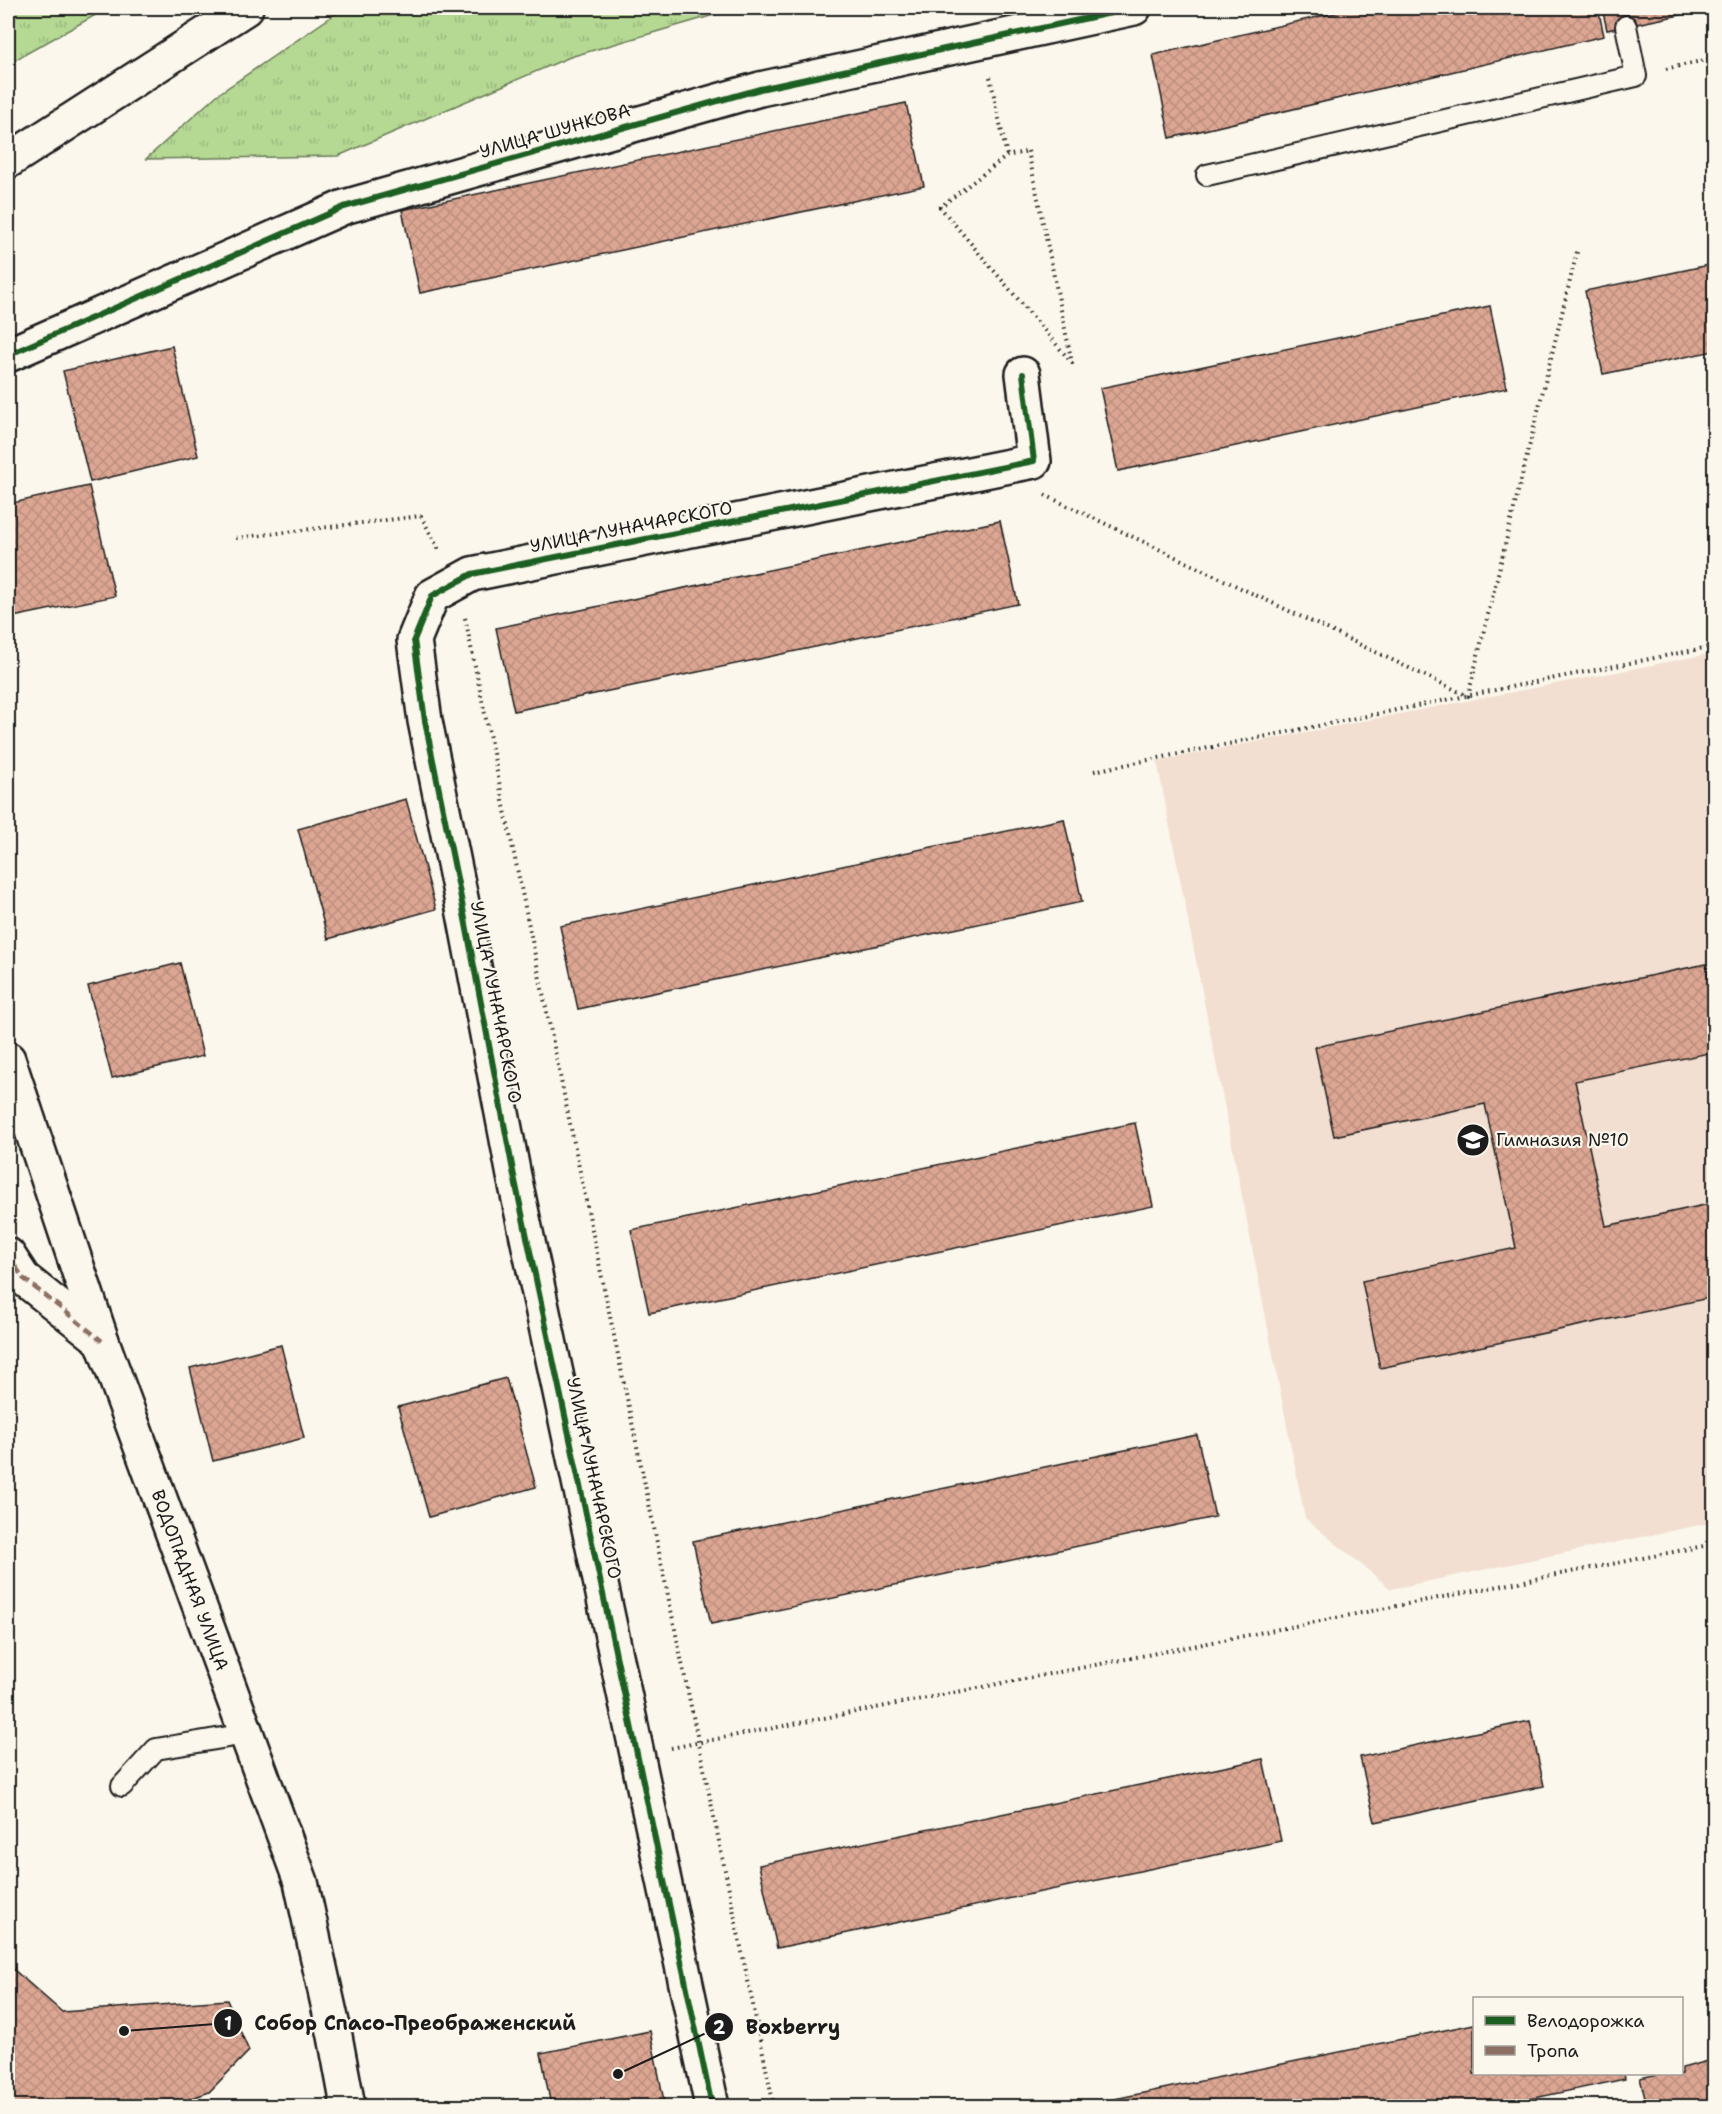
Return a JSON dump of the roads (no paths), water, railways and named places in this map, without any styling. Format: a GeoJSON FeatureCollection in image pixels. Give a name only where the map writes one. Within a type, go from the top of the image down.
{"type":"FeatureCollection","features":[{"type":"Feature","properties":{"kind":"street"},"geometry":{"type":"LineString","coordinates":[[8,161],[246,8]]}},
{"type":"Feature","properties":{"kind":"street","name":"УЛИЦА ШУНКОВА"},"geometry":{"type":"LineString","coordinates":[[8,355],[278,234],[344,207],[760,89],[1134,8]]}},
{"type":"Feature","properties":{"kind":"street","name":"УЛИЦА ЛУНАЧАРСКОГО"},"geometry":{"type":"LineString","coordinates":[[712,2106],[514,1176],[425,721],[414,640],[432,596],[472,574],[1034,461],[1023,374]]}},
{"type":"Feature","properties":{"kind":"street","name":"ВОДОПАДНАЯ УЛИЦА"},"geometry":{"type":"LineString","coordinates":[[8,1059],[102,1341],[301,1882],[348,2106]]}},
{"type":"Feature","properties":{"kind":"street"},"geometry":{"type":"LineString","coordinates":[[8,1256],[23,1278],[102,1341]]}},
{"type":"Feature","properties":{"kind":"lane"},"geometry":{"type":"LineString","coordinates":[[1207,175],[1636,76],[1626,26]]}},
{"type":"Feature","properties":{"kind":"lane"},"geometry":{"type":"LineString","coordinates":[[122,1786],[156,1749],[246,1734]]}},
{"type":"Feature","properties":{"kind":"place","name":"Гимназия №10"},"geometry":{"type":"Point","coordinates":[1473,1140]}},
{"type":"Feature","properties":{"kind":"place","name":"Собор Спасо-Преображенский"},"geometry":{"type":"Point","coordinates":[124,2031]}},
{"type":"Feature","properties":{"kind":"place","name":"Boxberry"},"geometry":{"type":"Point","coordinates":[618,2074]}}]}
